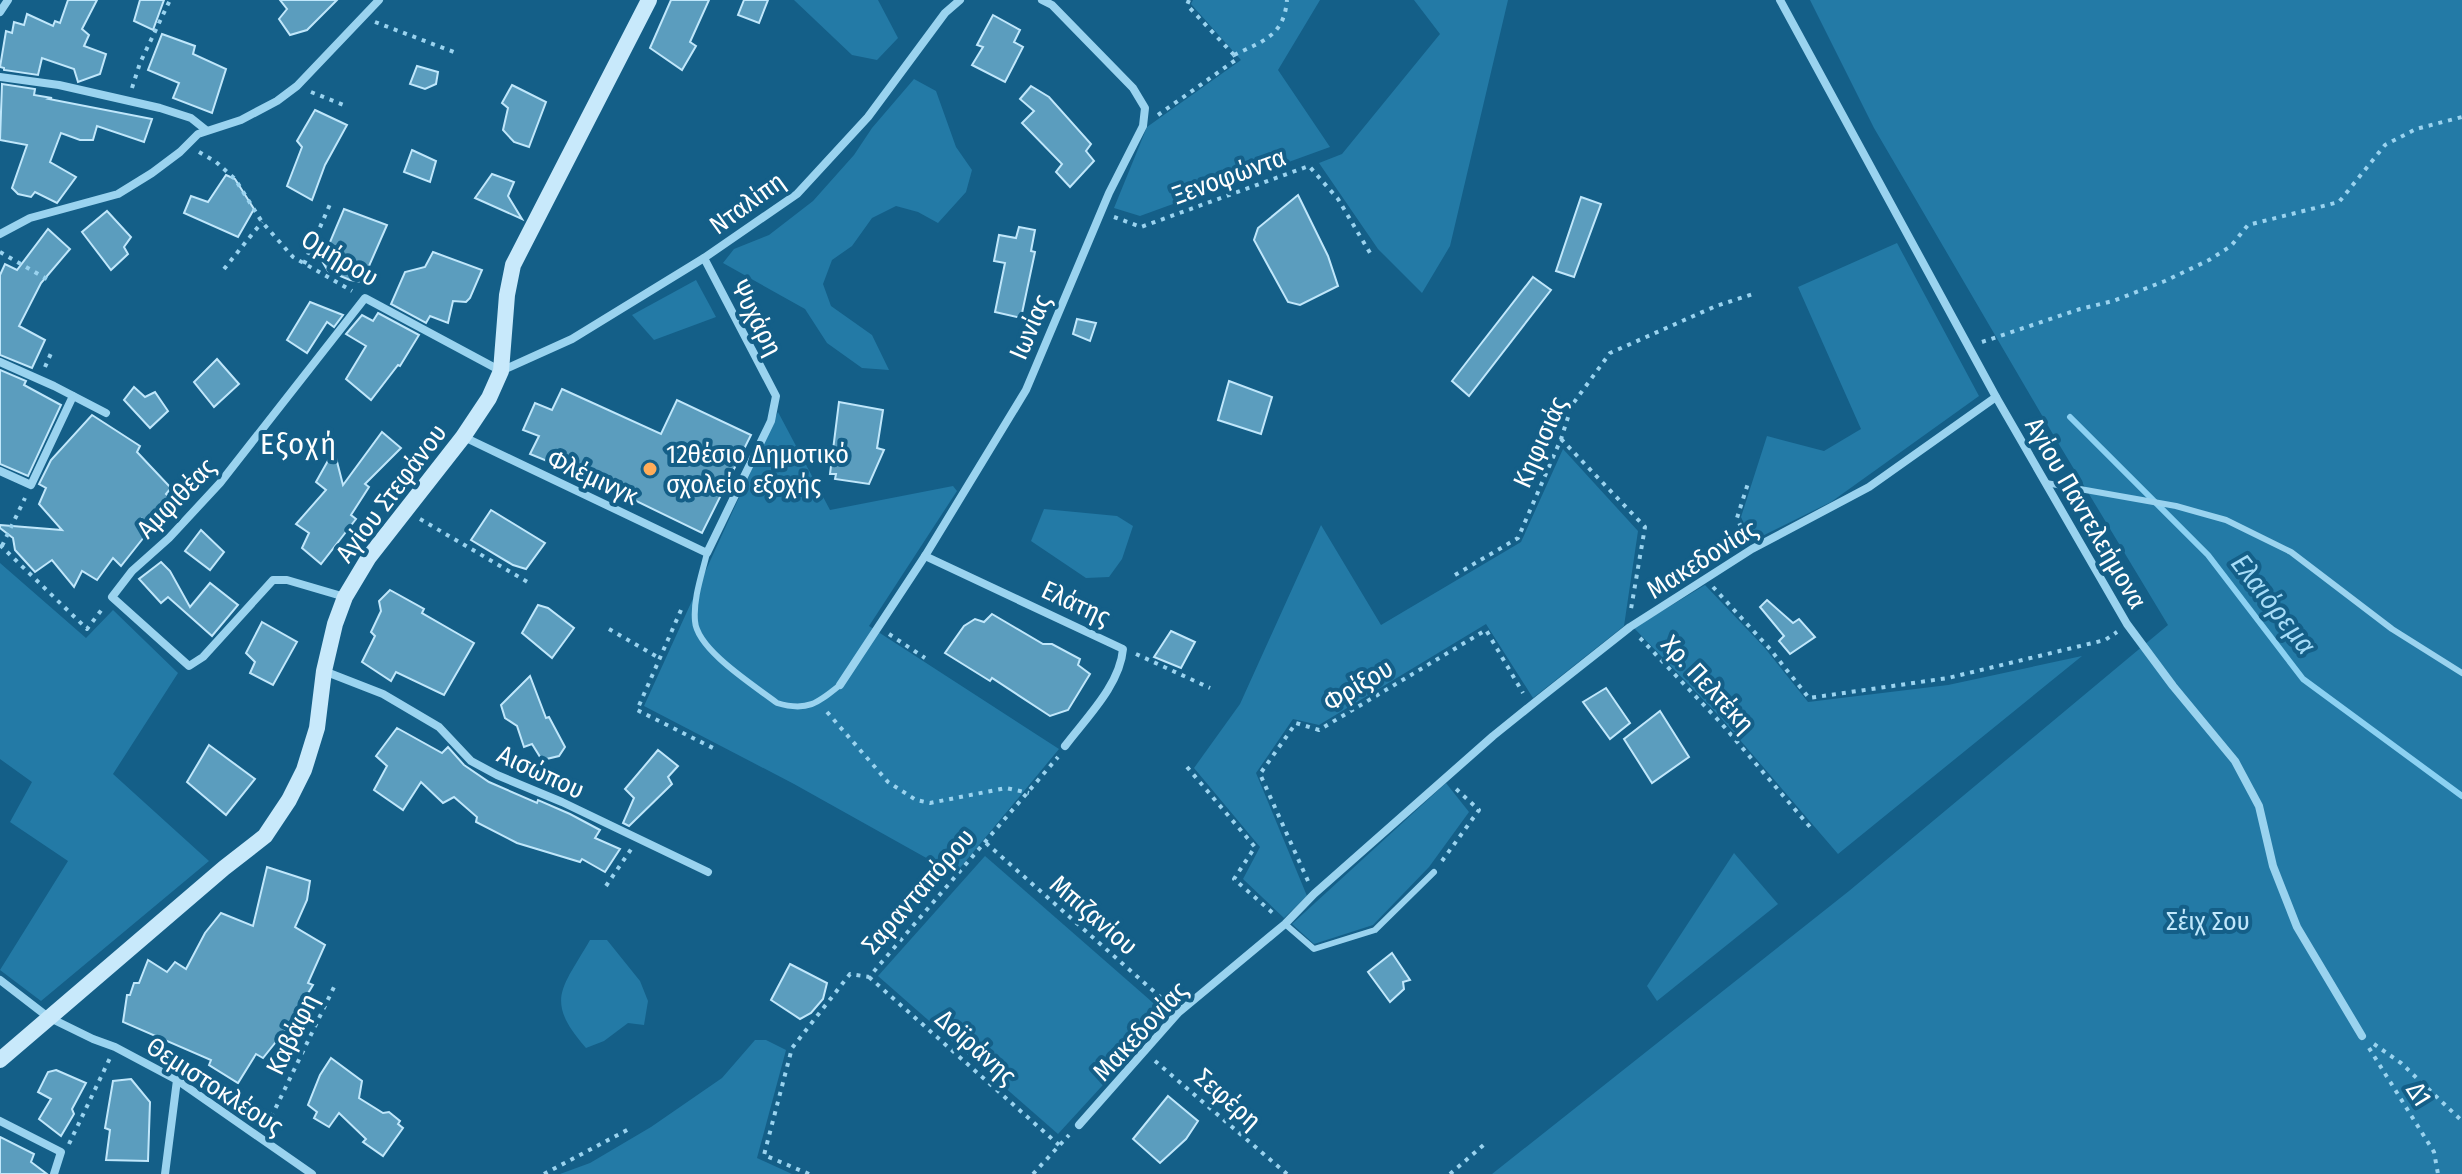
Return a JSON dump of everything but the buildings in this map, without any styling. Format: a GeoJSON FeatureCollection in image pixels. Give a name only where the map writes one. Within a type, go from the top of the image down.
{"type":"FeatureCollection","features":[{"type":"Feature","properties":{"kind":"street"},"geometry":{"type":"LineString","coordinates":[[0,12],[8,0]]}},
{"type":"Feature","properties":{"kind":"street"},"geometry":{"type":"LineString","coordinates":[[0,234],[30,218],[118,194],[152,173],[206,130],[241,120],[277,101],[297,86],[379,0]]}},
{"type":"Feature","properties":{"kind":"street","name":"Αγίου Στεφάνου"},"geometry":{"type":"LineString","coordinates":[[0,1060],[265,836],[289,800],[304,770],[317,728],[324,671],[345,597],[369,557],[463,437],[489,398],[501,371],[507,295],[513,265],[649,0]]}},
{"type":"Feature","properties":{"kind":"street","name":"Νταλίπη"},"geometry":{"type":"LineString","coordinates":[[501,371],[572,339],[704,258],[797,194],[868,117],[945,13],[960,0]]}},
{"type":"Feature","properties":{"kind":"street"},"geometry":{"type":"LineString","coordinates":[[1042,0],[1052,5],[1133,88],[1145,108],[1143,126]]}},
{"type":"Feature","properties":{"kind":"street","name":"Αγίου Παντελεήμονα"},"geometry":{"type":"LineString","coordinates":[[1780,0],[1996,397],[2127,624],[2235,761],[2259,806],[2273,866],[2297,927],[2362,1036]]}},
{"type":"Feature","properties":{"kind":"street"},"geometry":{"type":"LineString","coordinates":[[0,77],[59,85],[191,118],[206,130]]}},
{"type":"Feature","properties":{"kind":"street","name":"Ιωνίας"},"geometry":{"type":"LineString","coordinates":[[840,685],[925,556],[1026,390],[1101,212],[1143,126]]}},
{"type":"Feature","properties":{"kind":"street","name":"Ψυχάρη"},"geometry":{"type":"LineString","coordinates":[[704,258],[776,396],[763,440],[707,553]]}},
{"type":"Feature","properties":{"kind":"street","name":"Ομήρου"},"geometry":{"type":"LineString","coordinates":[[365,298],[501,371]]}},
{"type":"Feature","properties":{"kind":"street","name":"Αμφιθέας"},"geometry":{"type":"LineString","coordinates":[[112,597],[132,571],[169,538],[220,483],[365,298]]}},
{"type":"Feature","properties":{"kind":"street"},"geometry":{"type":"LineString","coordinates":[[0,362],[106,413]]}},
{"type":"Feature","properties":{"kind":"street"},"geometry":{"type":"LineString","coordinates":[[0,471],[31,485],[73,396]]}},
{"type":"Feature","properties":{"kind":"street","name":"Μακεδονίας"},"geometry":{"type":"LineString","coordinates":[[1079,1125],[1178,1013],[1285,924],[1314,894],[1530,706],[1630,627],[1752,549],[1869,487],[1996,397]]}},
{"type":"Feature","properties":{"kind":"street","name":"Φλέμινγκ"},"geometry":{"type":"LineString","coordinates":[[463,437],[707,553]]}},
{"type":"Feature","properties":{"kind":"street","name":"Ελάτης"},"geometry":{"type":"LineString","coordinates":[[925,556],[1123,649]]}},
{"type":"Feature","properties":{"kind":"street"},"geometry":{"type":"LineString","coordinates":[[112,597],[189,666],[203,657],[273,580],[287,580],[345,597]]}},
{"type":"Feature","properties":{"kind":"street"},"geometry":{"type":"LineString","coordinates":[[1065,746],[1101,699],[1120,665],[1123,649]]}},
{"type":"Feature","properties":{"kind":"street","name":"Αισώπου"},"geometry":{"type":"LineString","coordinates":[[324,671],[383,694],[439,727],[471,761],[497,775],[562,802],[708,872]]}},
{"type":"Feature","properties":{"kind":"street","name":"Θεμιστοκλέους"},"geometry":{"type":"LineString","coordinates":[[0,980],[48,1017],[115,1047],[177,1080],[312,1174]]}},
{"type":"Feature","properties":{"kind":"street"},"geometry":{"type":"LineString","coordinates":[[165,1174],[177,1080]]}},
{"type":"Feature","properties":{"kind":"street"},"geometry":{"type":"LineString","coordinates":[[0,1121],[61,1152],[54,1174]]}},
{"type":"Feature","properties":{"kind":"lane"},"geometry":{"type":"LineString","coordinates":[[2046,483],[2176,506],[2226,520],[2291,552],[2392,629],[2462,673]]}},
{"type":"Feature","properties":{"kind":"lane"},"geometry":{"type":"LineString","coordinates":[[707,553],[694,619],[704,643],[777,703],[801,707],[819,703],[840,685]]}},
{"type":"Feature","properties":{"kind":"lane"},"geometry":{"type":"LineString","coordinates":[[1285,924],[1314,949],[1375,930],[1434,872]]}},
{"type":"Feature","properties":{"kind":"path"},"geometry":{"type":"LineString","coordinates":[[128,102],[140,63],[170,0]]}},
{"type":"Feature","properties":{"kind":"path"},"geometry":{"type":"LineString","coordinates":[[1143,126],[1237,59],[1187,5],[1189,0]]}},
{"type":"Feature","properties":{"kind":"path"},"geometry":{"type":"LineString","coordinates":[[1234,55],[1271,37],[1284,20],[1287,0]]}},
{"type":"Feature","properties":{"kind":"path"},"geometry":{"type":"LineString","coordinates":[[362,17],[459,54]]}},
{"type":"Feature","properties":{"kind":"path"},"geometry":{"type":"LineString","coordinates":[[297,86],[346,106]]}},
{"type":"Feature","properties":{"kind":"path"},"geometry":{"type":"LineString","coordinates":[[1969,348],[2165,281],[2231,246],[2248,225],[2339,202],[2385,145],[2416,129],[2462,117]]}},
{"type":"Feature","properties":{"kind":"path","name":"Ομήρου"},"geometry":{"type":"LineString","coordinates":[[189,143],[235,179],[280,246],[304,264],[365,298]]}},
{"type":"Feature","properties":{"kind":"path","name":"Ξενοφώντα"},"geometry":{"type":"LineString","coordinates":[[1101,212],[1141,227],[1309,166],[1338,199],[1373,258]]}},
{"type":"Feature","properties":{"kind":"path"},"geometry":{"type":"LineString","coordinates":[[304,264],[331,202]]}},
{"type":"Feature","properties":{"kind":"path"},"geometry":{"type":"LineString","coordinates":[[224,269],[262,222]]}},
{"type":"Feature","properties":{"kind":"path"},"geometry":{"type":"LineString","coordinates":[[0,252],[47,279]]}},
{"type":"Feature","properties":{"kind":"path","name":"Κηφισιάς"},"geometry":{"type":"LineString","coordinates":[[1455,575],[1518,538],[1561,439],[1572,405],[1610,353],[1716,306],[1753,294]]}},
{"type":"Feature","properties":{"kind":"path","name":"Χρ. Πελτέκη"},"geometry":{"type":"LineString","coordinates":[[1561,439],[1645,527],[1630,627],[1721,723],[1810,827]]}},
{"type":"Feature","properties":{"kind":"path"},"geometry":{"type":"LineString","coordinates":[[1749,480],[1737,518],[1752,549]]}},
{"type":"Feature","properties":{"kind":"path"},"geometry":{"type":"LineString","coordinates":[[31,485],[1,546],[87,629],[112,597]]}},
{"type":"Feature","properties":{"kind":"path"},"geometry":{"type":"LineString","coordinates":[[405,510],[531,584]]}},
{"type":"Feature","properties":{"kind":"path"},"geometry":{"type":"LineString","coordinates":[[0,554],[7,551]]}},
{"type":"Feature","properties":{"kind":"path"},"geometry":{"type":"LineString","coordinates":[[1706,580],[1770,649],[1809,698],[1948,678],[2105,640]]}},
{"type":"Feature","properties":{"kind":"path"},"geometry":{"type":"LineString","coordinates":[[877,626],[925,658]]}},
{"type":"Feature","properties":{"kind":"path"},"geometry":{"type":"LineString","coordinates":[[609,629],[659,658],[637,710],[715,749]]}},
{"type":"Feature","properties":{"kind":"path","name":"Φρίξου"},"geometry":{"type":"LineString","coordinates":[[1314,894],[1260,774],[1296,723],[1319,730],[1486,630],[1530,706]]}},
{"type":"Feature","properties":{"kind":"path","name":"Ελάτης"},"geometry":{"type":"LineString","coordinates":[[1123,649],[1210,688]]}},
{"type":"Feature","properties":{"kind":"path"},"geometry":{"type":"LineString","coordinates":[[819,703],[888,782],[916,800],[930,803],[1006,788],[1029,793]]}},
{"type":"Feature","properties":{"kind":"path","name":"Σαρανταπόρου"},"geometry":{"type":"LineString","coordinates":[[808,1174],[764,1155],[792,1048],[850,974],[869,977],[1029,793],[1065,746]]}},
{"type":"Feature","properties":{"kind":"path"},"geometry":{"type":"LineString","coordinates":[[1187,767],[1255,847],[1234,879],[1285,924]]}},
{"type":"Feature","properties":{"kind":"path"},"geometry":{"type":"LineString","coordinates":[[1434,872],[1479,810],[1445,778]]}},
{"type":"Feature","properties":{"kind":"path"},"geometry":{"type":"LineString","coordinates":[[606,886],[638,840]]}},
{"type":"Feature","properties":{"kind":"path","name":"Μπιζανίου"},"geometry":{"type":"LineString","coordinates":[[986,843],[1178,1013]]}},
{"type":"Feature","properties":{"kind":"path","name":"Δοϊράνης"},"geometry":{"type":"LineString","coordinates":[[869,977],[1059,1145]]}},
{"type":"Feature","properties":{"kind":"path","name":"Καβάφη"},"geometry":{"type":"LineString","coordinates":[[261,1139],[334,987]]}},
{"type":"Feature","properties":{"kind":"path"},"geometry":{"type":"LineString","coordinates":[[2362,1036],[2401,1063],[2462,1121]]}},
{"type":"Feature","properties":{"kind":"path","name":"Δ1"},"geometry":{"type":"LineString","coordinates":[[2362,1036],[2434,1152],[2438,1174]]}},
{"type":"Feature","properties":{"kind":"path"},"geometry":{"type":"LineString","coordinates":[[65,1153],[115,1047]]}},
{"type":"Feature","properties":{"kind":"path","name":"Σεφέρη"},"geometry":{"type":"LineString","coordinates":[[1145,1051],[1287,1174]]}},
{"type":"Feature","properties":{"kind":"path"},"geometry":{"type":"LineString","coordinates":[[1033,1174],[1079,1125]]}},
{"type":"Feature","properties":{"kind":"path"},"geometry":{"type":"LineString","coordinates":[[544,1174],[629,1129]]}},
{"type":"Feature","properties":{"kind":"path"},"geometry":{"type":"LineString","coordinates":[[1450,1174],[1487,1142]]}},
{"type":"Feature","properties":{"kind":"green space"},"geometry":{"type":"Polygon","coordinates":[[[794,0],[878,0],[898,38],[877,60],[852,55],[794,0]]]}},
{"type":"Feature","properties":{"kind":"green space"},"geometry":{"type":"Polygon","coordinates":[[[1193,0],[1320,0],[1278,70],[1330,147],[1140,216],[1114,208],[1147,127],[1241,60],[1191,4],[1193,0]]]}},
{"type":"Feature","properties":{"kind":"green space"},"geometry":{"type":"Polygon","coordinates":[[[1414,0],[1508,0],[1450,246],[1422,293],[1378,249],[1319,163],[1342,154],[1440,34],[1414,0]]]}},
{"type":"Feature","properties":{"kind":"green space","name":"Σέιχ Σου"},"geometry":{"type":"Polygon","coordinates":[[[1810,0],[2462,0],[2462,1174],[1492,1174],[1849,891],[2168,625],[1874,128],[1810,0]]]}},
{"type":"Feature","properties":{"kind":"green space"},"geometry":{"type":"Polygon","coordinates":[[[914,79],[936,91],[956,147],[972,170],[966,192],[938,223],[918,212],[896,206],[872,218],[852,246],[832,260],[823,284],[831,306],[872,335],[889,370],[862,368],[827,343],[805,309],[723,263],[734,249],[769,235],[813,201],[914,79]]]}},
{"type":"Feature","properties":{"kind":"green space"},"geometry":{"type":"Polygon","coordinates":[[[1897,243],[1979,396],[1831,502],[1752,541],[1741,517],[1767,436],[1824,451],[1861,429],[1798,287],[1897,243]]]}},
{"type":"Feature","properties":{"kind":"green space"},"geometry":{"type":"Polygon","coordinates":[[[696,280],[716,317],[654,340],[632,315],[696,280]]]}},
{"type":"Feature","properties":{"kind":"green space"},"geometry":{"type":"Polygon","coordinates":[[[778,412],[830,510],[953,486],[957,491],[869,626],[1059,749],[955,874],[794,784],[644,706],[778,412]]]}},
{"type":"Feature","properties":{"kind":"green space"},"geometry":{"type":"Polygon","coordinates":[[[1563,449],[1638,531],[1624,626],[1533,698],[1486,624],[1319,725],[1293,719],[1256,773],[1307,896],[1284,918],[1243,879],[1260,847],[1194,768],[1240,704],[1321,525],[1381,625],[1521,542],[1563,449]]]}},
{"type":"Feature","properties":{"kind":"green space"},"geometry":{"type":"Polygon","coordinates":[[[1044,509],[1117,516],[1133,526],[1122,559],[1109,577],[1086,578],[1031,541],[1044,509]]]}},
{"type":"Feature","properties":{"kind":"green space"},"geometry":{"type":"Polygon","coordinates":[[[0,563],[86,638],[113,610],[178,673],[113,774],[209,861],[41,1001],[0,970],[68,861],[10,822],[32,782],[0,759],[0,563]]]}},
{"type":"Feature","properties":{"kind":"green space"},"geometry":{"type":"Polygon","coordinates":[[[1705,585],[1764,647],[1808,702],[1948,685],[2082,656],[1838,854],[1722,719],[1634,628],[1705,585]]]}},
{"type":"Feature","properties":{"kind":"green space"},"geometry":{"type":"Polygon","coordinates":[[[1446,783],[1469,812],[1429,867],[1373,925],[1314,944],[1292,924],[1446,783]]]}},
{"type":"Feature","properties":{"kind":"green space"},"geometry":{"type":"Polygon","coordinates":[[[1734,853],[1778,904],[1657,1001],[1647,986],[1734,853]]]}},
{"type":"Feature","properties":{"kind":"green space"},"geometry":{"type":"Polygon","coordinates":[[[985,856],[1167,1015],[1058,1134],[878,976],[985,856]]]}},
{"type":"Feature","properties":{"kind":"green space"},"geometry":{"type":"Polygon","coordinates":[[[590,940],[607,940],[640,981],[648,1001],[644,1025],[628,1023],[604,1041],[586,1048],[573,1032],[561,1006],[565,983],[590,940]]]}},
{"type":"Feature","properties":{"kind":"green space"},"geometry":{"type":"Polygon","coordinates":[[[755,1040],[766,1040],[786,1050],[757,1158],[792,1174],[560,1174],[590,1163],[651,1127],[722,1078],[755,1040]]]}},
{"type":"Feature","properties":{"kind":"waterway","name":"Ελαιόρεμα"},"geometry":{"type":"LineString","coordinates":[[2070,417],[2208,555],[2303,679],[2462,796]]}},
{"type":"Feature","properties":{"kind":"place","name":"12θέσιο Δημοτικό σχολείο εξοχής"},"geometry":{"type":"Point","coordinates":[650,469]}},
{"type":"Feature","properties":{"kind":"district","name":"Εξοχή"},"geometry":{"type":"Point","coordinates":[299,444]}}]}
